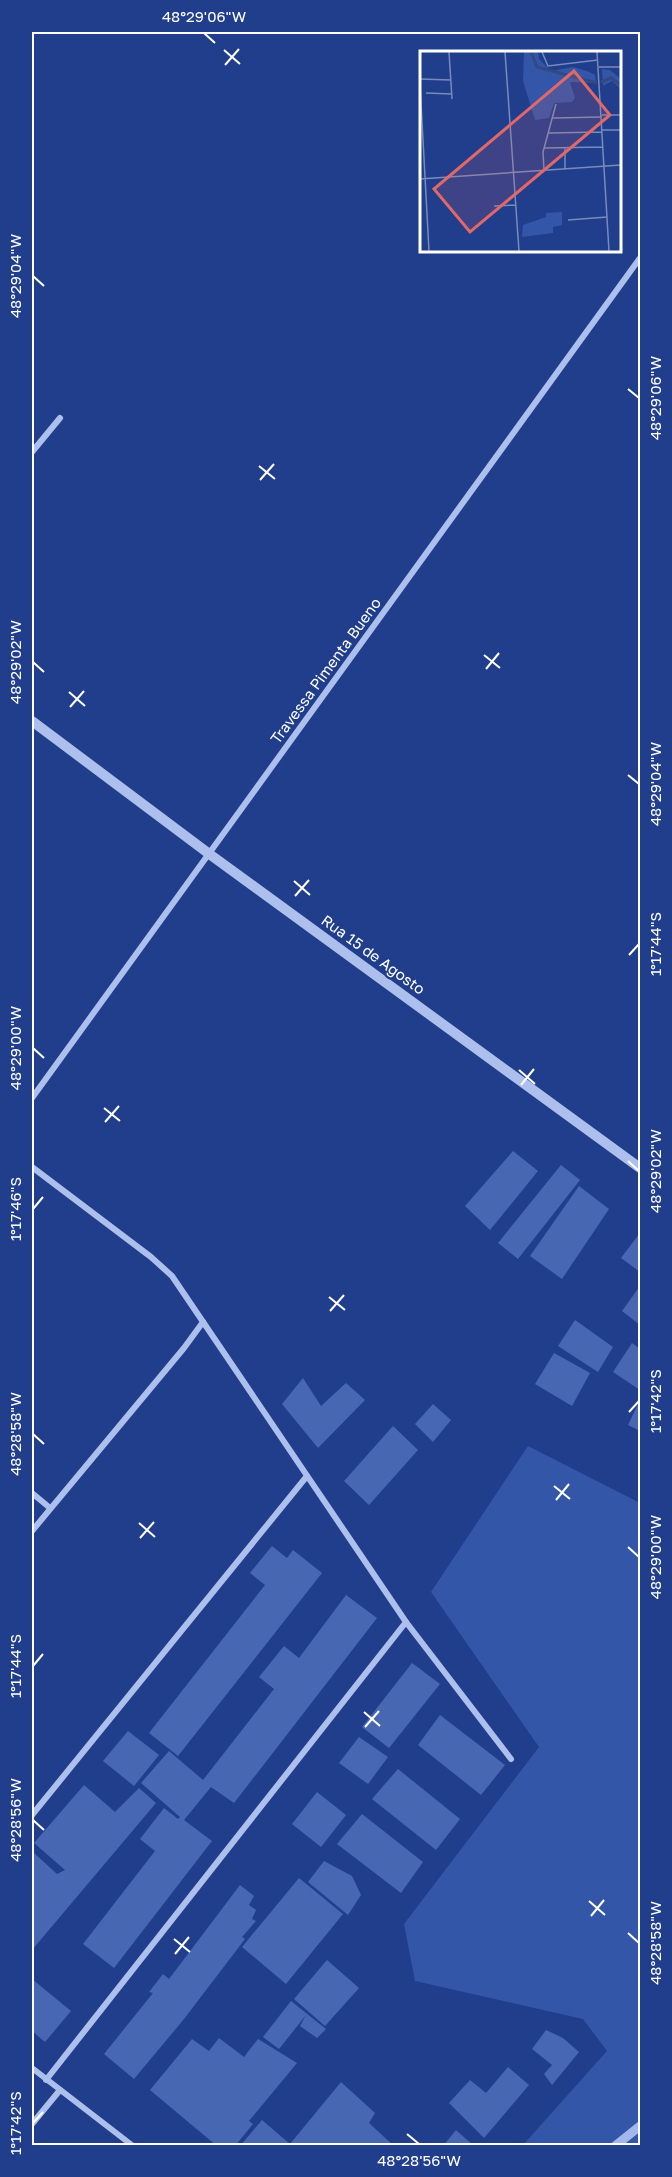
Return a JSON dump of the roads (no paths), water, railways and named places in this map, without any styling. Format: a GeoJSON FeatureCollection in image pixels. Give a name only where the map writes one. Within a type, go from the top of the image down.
{"type":"FeatureCollection","features":[{"type":"Feature","properties":{"kind":"street","name":"Travessa Pimenta Bueno"},"geometry":{"type":"LineString","coordinates":[[32,1098],[640,258]]}},
{"type":"Feature","properties":{"kind":"street"},"geometry":{"type":"LineString","coordinates":[[32,452],[60,418]]}},
{"type":"Feature","properties":{"kind":"street","name":"Rua 15 de Agosto"},"geometry":{"type":"LineString","coordinates":[[32,721],[208,853],[640,1168]]}},
{"type":"Feature","properties":{"kind":"street"},"geometry":{"type":"LineString","coordinates":[[32,1167],[151,1257],[172,1276],[406,1622],[511,1759]]}},
{"type":"Feature","properties":{"kind":"street"},"geometry":{"type":"LineString","coordinates":[[32,1531],[203,1322]]}},
{"type":"Feature","properties":{"kind":"street"},"geometry":{"type":"LineString","coordinates":[[32,1815],[307,1476]]}},
{"type":"Feature","properties":{"kind":"street"},"geometry":{"type":"LineString","coordinates":[[32,1493],[50,1508]]}},
{"type":"Feature","properties":{"kind":"street"},"geometry":{"type":"LineString","coordinates":[[46,2080],[406,1622]]}},
{"type":"Feature","properties":{"kind":"street"},"geometry":{"type":"LineString","coordinates":[[32,2068],[133,2145]]}},
{"type":"Feature","properties":{"kind":"street"},"geometry":{"type":"LineString","coordinates":[[32,2124],[60,2090]]}},
{"type":"Feature","properties":{"kind":"waterway"},"geometry":{"type":"LineString","coordinates":[[615,2146],[640,2126]]}}]}
